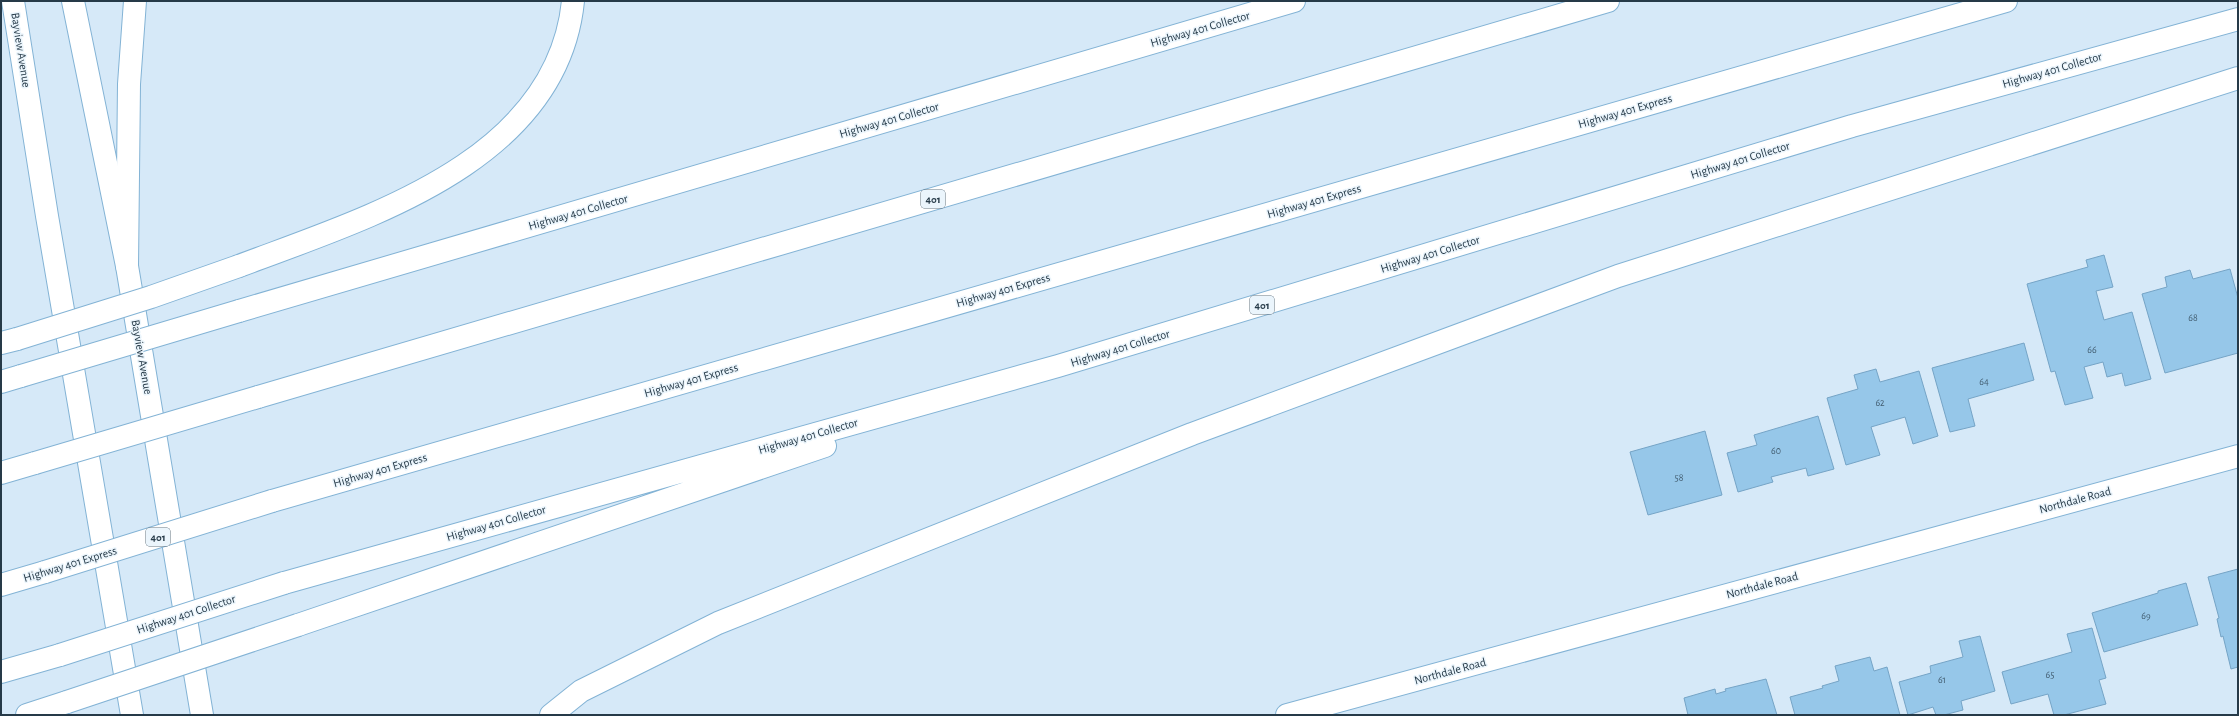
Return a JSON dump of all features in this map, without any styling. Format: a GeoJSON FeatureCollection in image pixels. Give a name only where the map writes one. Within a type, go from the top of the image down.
{"type":"FeatureCollection","features":[{"type":"Feature","properties":{"kind":"main road","name":"Bayview Avenue"},"geometry":{"type":"LineString","coordinates":[[13,1],[46,216],[132,715]]}},
{"type":"Feature","properties":{"kind":"main road","name":"Bayview Avenue"},"geometry":{"type":"LineString","coordinates":[[73,1],[93,91],[127,266],[202,715]]}},
{"type":"Feature","properties":{"kind":"main road"},"geometry":{"type":"LineString","coordinates":[[127,266],[129,84],[135,1]]}},
{"type":"Feature","properties":{"kind":"main road"},"geometry":{"type":"LineString","coordinates":[[9,341],[151,296],[238,266],[322,234],[405,198],[457,171],[483,153],[508,132],[530,107],[548,80],[563,46],[573,1]]}},
{"type":"Feature","properties":{"kind":"main road","name":"Highway 401 Collector"},"geometry":{"type":"LineString","coordinates":[[11,379],[1294,1]]}},
{"type":"Feature","properties":{"kind":"main road","name":"401"},"geometry":{"type":"LineString","coordinates":[[1,473],[1608,1]]}},
{"type":"Feature","properties":{"kind":"main road","name":"Highway 401 Express"},"geometry":{"type":"LineString","coordinates":[[1,585],[272,501],[2006,1]]}},
{"type":"Feature","properties":{"kind":"main road","name":"Highway 401 Collector"},"geometry":{"type":"LineString","coordinates":[[1,672],[60,655],[284,583],[1058,366],[1852,126],[2238,19]]}},
{"type":"Feature","properties":{"kind":"main road"},"geometry":{"type":"LineString","coordinates":[[551,715],[581,692],[718,623],[1192,434],[1618,276],[2238,78]]}},
{"type":"Feature","properties":{"kind":"main road"},"geometry":{"type":"LineString","coordinates":[[27,715],[298,625],[1058,366]]}},
{"type":"Feature","properties":{"kind":"main road","name":"Northdale Road"},"geometry":{"type":"LineString","coordinates":[[1296,714],[2238,456]]}},
{"type":"Feature","properties":{"kind":"building"},"geometry":{"type":"Polygon","coordinates":[[[2104,255],[2113,287],[2096,291],[2104,320],[2132,312],[2151,379],[2125,386],[2122,373],[2107,377],[2103,362],[2084,367],[2093,398],[2065,405],[2055,371],[2051,372],[2027,284],[2088,267],[2086,260],[2104,255]]]}},
{"type":"Feature","properties":{"kind":"building"},"geometry":{"type":"Polygon","coordinates":[[[2230,269],[2238,298],[2238,353],[2165,373],[2142,294],[2167,287],[2165,277],[2190,270],[2193,279],[2230,269]]]}},
{"type":"Feature","properties":{"kind":"building"},"geometry":{"type":"Polygon","coordinates":[[[2024,343],[2034,380],[1968,399],[1975,426],[1950,432],[1932,368],[2024,343]]]}},
{"type":"Feature","properties":{"kind":"building"},"geometry":{"type":"Polygon","coordinates":[[[1876,369],[1880,382],[1919,371],[1938,436],[1913,444],[1905,417],[1871,427],[1880,455],[1846,465],[1827,398],[1858,389],[1854,375],[1876,369]]]}},
{"type":"Feature","properties":{"kind":"building"},"geometry":{"type":"Polygon","coordinates":[[[1818,416],[1834,469],[1808,476],[1806,468],[1771,477],[1773,482],[1738,492],[1727,453],[1757,445],[1754,435],[1818,416]]]}},
{"type":"Feature","properties":{"kind":"building"},"geometry":{"type":"Polygon","coordinates":[[[1705,431],[1722,495],[1648,515],[1630,452],[1705,431]]]}},
{"type":"Feature","properties":{"kind":"building"},"geometry":{"type":"Polygon","coordinates":[[[2238,569],[2238,667],[2231,669],[2223,636],[2221,637],[2217,619],[2219,618],[2208,577],[2238,569]]]}},
{"type":"Feature","properties":{"kind":"building"},"geometry":{"type":"Polygon","coordinates":[[[2186,583],[2198,625],[2104,652],[2092,613],[2186,583]]]}},
{"type":"Feature","properties":{"kind":"building"},"geometry":{"type":"Polygon","coordinates":[[[2092,628],[2106,678],[2099,680],[2106,704],[2064,715],[2054,715],[2048,694],[2011,704],[2002,672],[2072,652],[2067,634],[2092,628]]]}},
{"type":"Feature","properties":{"kind":"building"},"geometry":{"type":"Polygon","coordinates":[[[1980,636],[1995,691],[1961,701],[1963,710],[1944,715],[1936,715],[1933,707],[1908,715],[1899,682],[1931,673],[1930,666],[1963,657],[1959,641],[1980,636]]]}},
{"type":"Feature","properties":{"kind":"building"},"geometry":{"type":"Polygon","coordinates":[[[1870,657],[1874,671],[1887,667],[1900,715],[1795,715],[1790,697],[1823,688],[1822,686],[1839,681],[1835,666],[1870,657]]]}},
{"type":"Feature","properties":{"kind":"building"},"geometry":{"type":"Polygon","coordinates":[[[1766,679],[1777,715],[1688,715],[1684,698],[1715,689],[1716,694],[1726,691],[1725,689],[1766,679]]]}}]}
